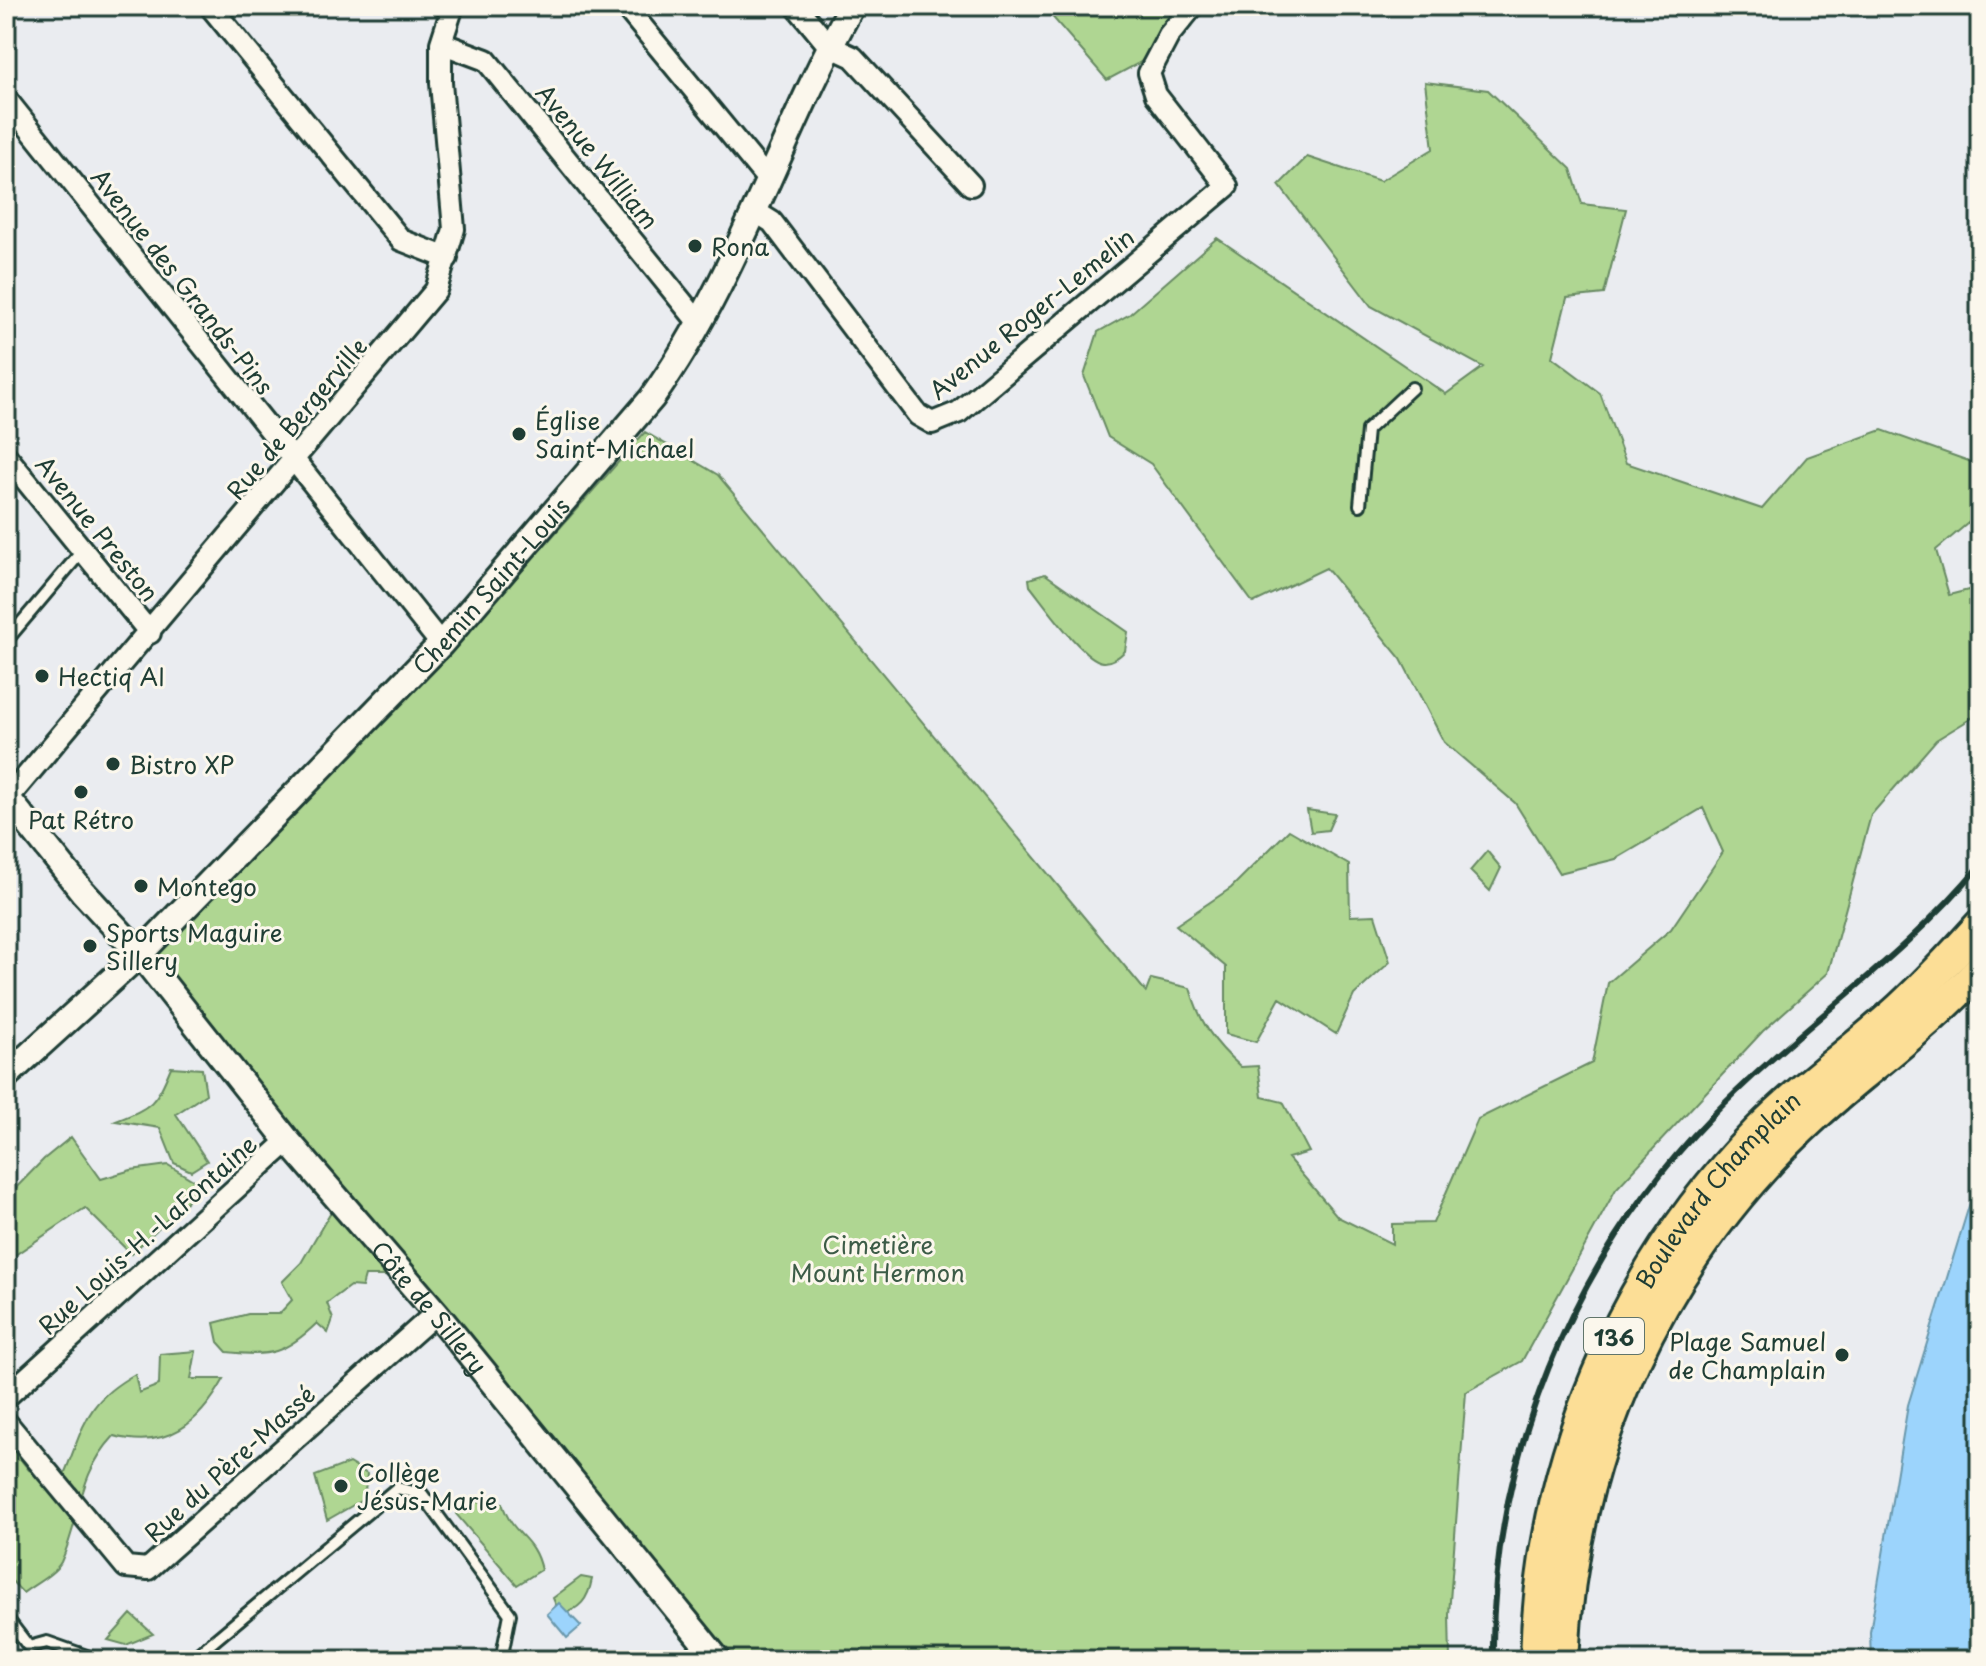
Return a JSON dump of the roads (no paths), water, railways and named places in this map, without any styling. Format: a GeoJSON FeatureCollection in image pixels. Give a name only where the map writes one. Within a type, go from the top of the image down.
{"type":"FeatureCollection","features":[{"type":"Feature","properties":{"kind":"main road","name":"Boulevard Champlain"},"geometry":{"type":"LineString","coordinates":[[1536,1660],[1542,1573],[1570,1447],[1592,1385],[1622,1319],[1660,1256],[1701,1198],[1760,1129],[1900,1008],[1980,925]]}},
{"type":"Feature","properties":{"kind":"main road","name":"Boulevard Champlain"},"geometry":{"type":"LineString","coordinates":[[1563,1660],[1571,1565],[1598,1447],[1627,1373],[1669,1296],[1717,1223],[1783,1148],[1819,1112],[1915,1034],[1980,969]]}},
{"type":"Feature","properties":{"kind":"street"},"geometry":{"type":"LineString","coordinates":[[210,6],[401,240],[447,258]]}},
{"type":"Feature","properties":{"kind":"street","name":"Rue de Bergerville"},"geometry":{"type":"LineString","coordinates":[[7,797],[150,633],[436,290],[454,229],[441,43],[453,6]]}},
{"type":"Feature","properties":{"kind":"street"},"geometry":{"type":"LineString","coordinates":[[625,6],[768,180]]}},
{"type":"Feature","properties":{"kind":"street"},"geometry":{"type":"LineString","coordinates":[[796,6],[829,46],[853,57],[971,185]]}},
{"type":"Feature","properties":{"kind":"street","name":"Chemin Saint-Louis"},"geometry":{"type":"LineString","coordinates":[[6,1076],[140,954],[441,644],[652,398],[683,354],[756,212],[829,46],[852,6]]}},
{"type":"Feature","properties":{"kind":"street","name":"Avenue Roger-Lemelin"},"geometry":{"type":"LineString","coordinates":[[756,212],[772,222],[918,415],[932,423],[959,412],[1227,186],[1156,95],[1149,73],[1169,35],[1193,6]]}},
{"type":"Feature","properties":{"kind":"street","name":"Avenue William"},"geometry":{"type":"LineString","coordinates":[[441,43],[486,60],[699,323]]}},
{"type":"Feature","properties":{"kind":"street","name":"Avenue des Grands-Pins"},"geometry":{"type":"LineString","coordinates":[[6,99],[441,644]]}},
{"type":"Feature","properties":{"kind":"street","name":"Avenue Preston"},"geometry":{"type":"LineString","coordinates":[[6,456],[150,633]]}},
{"type":"Feature","properties":{"kind":"street","name":"Côte de Sillery"},"geometry":{"type":"LineString","coordinates":[[7,797],[75,883],[140,954],[288,1141],[436,1313],[718,1660]]}},
{"type":"Feature","properties":{"kind":"street","name":"Rue Louis-H.-LaFontaine"},"geometry":{"type":"LineString","coordinates":[[6,1397],[288,1141]]}},
{"type":"Feature","properties":{"kind":"street","name":"Rue du Père-Massé"},"geometry":{"type":"LineString","coordinates":[[6,1422],[126,1567],[148,1569],[436,1313]]}},
{"type":"Feature","properties":{"kind":"lane"},"geometry":{"type":"LineString","coordinates":[[1360,505],[1367,430],[1412,388]]}},
{"type":"Feature","properties":{"kind":"lane"},"geometry":{"type":"LineString","coordinates":[[6,641],[83,550]]}},
{"type":"Feature","properties":{"kind":"lane"},"geometry":{"type":"LineString","coordinates":[[191,1660],[397,1488],[422,1494],[510,1614],[501,1660]]}},
{"type":"Feature","properties":{"kind":"lane"},"geometry":{"type":"LineString","coordinates":[[6,1617],[29,1647]]}},
{"type":"Feature","properties":{"kind":"lane"},"geometry":{"type":"LineString","coordinates":[[23,1660],[29,1647],[47,1642],[98,1660]]}},
{"type":"Feature","properties":{"kind":"water"},"geometry":{"type":"Polygon","coordinates":[[[1980,1170],[1980,1660],[1871,1660],[1870,1632],[1908,1405],[1980,1170]]]}},
{"type":"Feature","properties":{"kind":"water"},"geometry":{"type":"Polygon","coordinates":[[[559,1603],[581,1626],[567,1638],[547,1614],[559,1603]]]}},
{"type":"Feature","properties":{"kind":"railway"},"geometry":{"type":"LineString","coordinates":[[1493,1660],[1496,1585],[1506,1511],[1524,1438],[1549,1368],[1580,1299],[1618,1234],[1662,1173],[1711,1117],[1917,932],[1980,865]]}},
{"type":"Feature","properties":{"kind":"place","name":"Rona"},"geometry":{"type":"Point","coordinates":[695,246]}},
{"type":"Feature","properties":{"kind":"place","name":"Église Saint-Michael"},"geometry":{"type":"Point","coordinates":[519,434]}},
{"type":"Feature","properties":{"kind":"place","name":"Hectiq AI"},"geometry":{"type":"Point","coordinates":[42,676]}},
{"type":"Feature","properties":{"kind":"place","name":"Bistro XP"},"geometry":{"type":"Point","coordinates":[113,764]}},
{"type":"Feature","properties":{"kind":"place","name":"Pat Rétro"},"geometry":{"type":"Point","coordinates":[81,792]}},
{"type":"Feature","properties":{"kind":"place","name":"Montego"},"geometry":{"type":"Point","coordinates":[141,886]}},
{"type":"Feature","properties":{"kind":"place","name":"Sports Maguire Sillery"},"geometry":{"type":"Point","coordinates":[90,946]}},
{"type":"Feature","properties":{"kind":"place","name":"Plage Samuel de Champlain"},"geometry":{"type":"Point","coordinates":[1842,1355]}},
{"type":"Feature","properties":{"kind":"place","name":"Collège Jésus-Marie"},"geometry":{"type":"Point","coordinates":[341,1486]}},
{"type":"Feature","properties":{"kind":"park label","name":"Cimetière Mount Hermon"},"geometry":{"type":"Point","coordinates":[878,1258]}}]}
